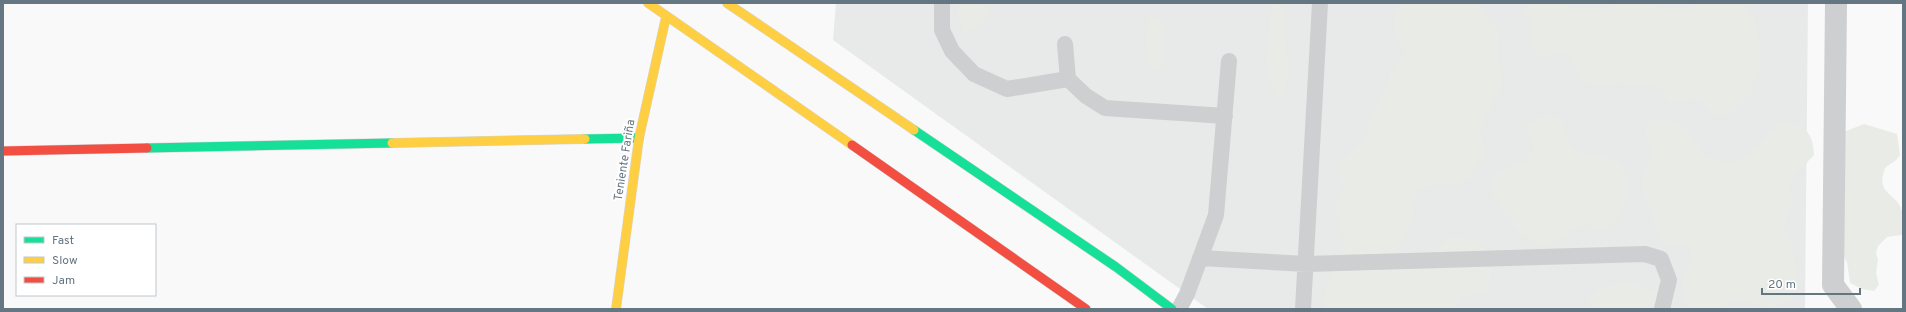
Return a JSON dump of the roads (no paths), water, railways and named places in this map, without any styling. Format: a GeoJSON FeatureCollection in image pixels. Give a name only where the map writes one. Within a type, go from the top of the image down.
{"type":"FeatureCollection","features":[{"type":"Feature","properties":{"kind":"main road"},"geometry":{"type":"LineString","coordinates":[[648,3],[668,13],[1086,309]]}},
{"type":"Feature","properties":{"kind":"main road"},"geometry":{"type":"LineString","coordinates":[[728,3],[1116,267],[1172,309]]}},
{"type":"Feature","properties":{"kind":"main road","name":"Teniente Fariña"},"geometry":{"type":"LineString","coordinates":[[616,309],[639,138],[668,13]]}},
{"type":"Feature","properties":{"kind":"main road"},"geometry":{"type":"LineString","coordinates":[[3,151],[639,138]]}},
{"type":"Feature","properties":{"kind":"street"},"geometry":{"type":"LineString","coordinates":[[1836,3],[1833,285],[1851,309]]}},
{"type":"Feature","properties":{"kind":"lane"},"geometry":{"type":"LineString","coordinates":[[942,3],[942,30],[952,51],[974,74],[1007,89],[1068,79]]}},
{"type":"Feature","properties":{"kind":"lane"},"geometry":{"type":"LineString","coordinates":[[1303,309],[1320,3]]}},
{"type":"Feature","properties":{"kind":"lane"},"geometry":{"type":"LineString","coordinates":[[1065,44],[1068,79],[1086,96],[1105,108],[1225,116]]}},
{"type":"Feature","properties":{"kind":"lane"},"geometry":{"type":"LineString","coordinates":[[1179,309],[1187,294],[1216,215],[1229,61]]}},
{"type":"Feature","properties":{"kind":"lane"},"geometry":{"type":"LineString","coordinates":[[1200,258],[1306,264],[1646,254],[1661,260],[1669,280],[1662,309]]}}]}
